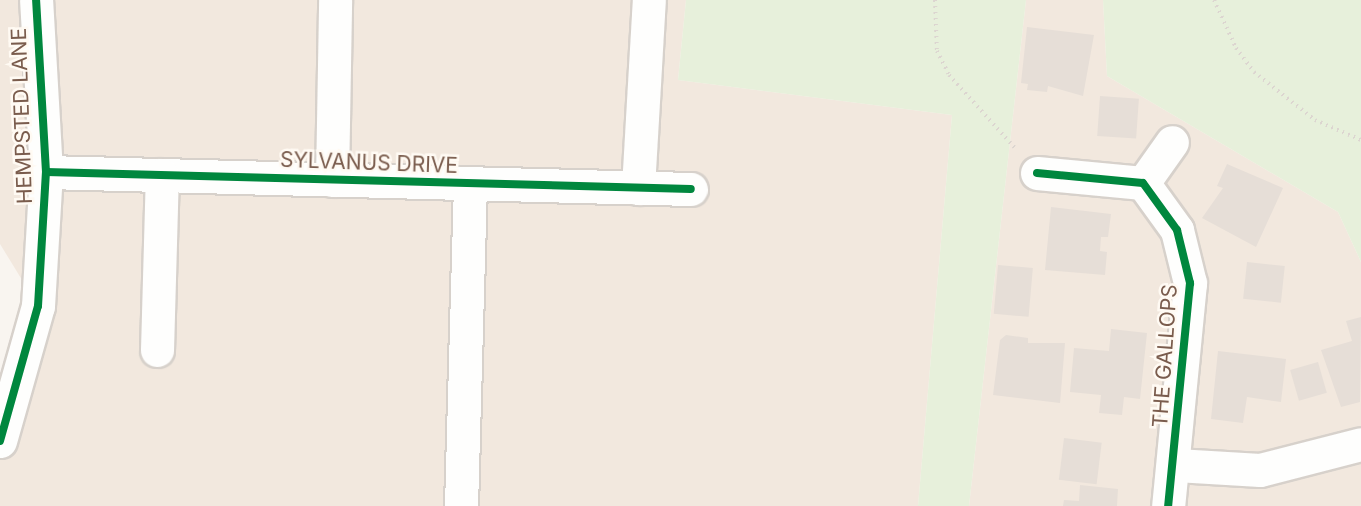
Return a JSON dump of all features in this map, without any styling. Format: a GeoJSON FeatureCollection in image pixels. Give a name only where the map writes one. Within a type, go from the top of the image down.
{"type":"FeatureCollection","features":[{"type":"Feature","properties":{"kind":"street","name":"HEMPSTED LANE"},"geometry":{"type":"LineString","coordinates":[[0,441],[38,306],[46,172],[36,0]]}},
{"type":"Feature","properties":{"kind":"street","name":"SYLVANUS DRIVE"},"geometry":{"type":"LineString","coordinates":[[332,180],[335,0]]}},
{"type":"Feature","properties":{"kind":"street"},"geometry":{"type":"LineString","coordinates":[[638,188],[649,0]]}},
{"type":"Feature","properties":{"kind":"street"},"geometry":{"type":"LineString","coordinates":[[1037,173],[1143,183],[1172,142]]}},
{"type":"Feature","properties":{"kind":"street","name":"SYLVANUS DRIVE"},"geometry":{"type":"LineString","coordinates":[[46,172],[691,189]]}},
{"type":"Feature","properties":{"kind":"street"},"geometry":{"type":"LineString","coordinates":[[157,350],[162,175]]}},
{"type":"Feature","properties":{"kind":"street","name":"THE GALLOPS"},"geometry":{"type":"LineString","coordinates":[[1143,183],[1177,230],[1190,283],[1176,465],[1168,506]]}},
{"type":"Feature","properties":{"kind":"street","name":"SYLVANUS DRIVE"},"geometry":{"type":"LineString","coordinates":[[461,506],[470,184]]}},
{"type":"Feature","properties":{"kind":"street"},"geometry":{"type":"LineString","coordinates":[[1176,465],[1260,470],[1361,444]]}},
{"type":"Feature","properties":{"kind":"path"},"geometry":{"type":"LineString","coordinates":[[935,0],[937,51],[949,75],[1037,173]]}},
{"type":"Feature","properties":{"kind":"path"},"geometry":{"type":"LineString","coordinates":[[1214,0],[1254,72],[1314,120],[1361,140]]}},
{"type":"Feature","properties":{"kind":"shaded area"},"geometry":{"type":"Polygon","coordinates":[[[0,0],[686,0],[678,80],[952,115],[918,506],[0,506],[0,424],[38,306],[0,244],[0,0]]]}},
{"type":"Feature","properties":{"kind":"shaded area"},"geometry":{"type":"Polygon","coordinates":[[[1026,0],[1103,0],[1107,76],[1338,212],[1361,262],[1361,506],[969,506],[1026,0]]]}},
{"type":"Feature","properties":{"kind":"green space"},"geometry":{"type":"Polygon","coordinates":[[[686,0],[1026,0],[969,506],[918,506],[952,115],[678,80],[686,0]]]}},
{"type":"Feature","properties":{"kind":"green space"},"geometry":{"type":"Polygon","coordinates":[[[1103,0],[1361,0],[1361,262],[1338,212],[1107,76],[1103,0]]]}},
{"type":"Feature","properties":{"kind":"building"},"geometry":{"type":"Polygon","coordinates":[[[1027,27],[1094,35],[1083,96],[1048,86],[1047,92],[1027,90],[1028,84],[1021,83],[1027,27]]]}},
{"type":"Feature","properties":{"kind":"building"},"geometry":{"type":"Polygon","coordinates":[[[1100,96],[1139,99],[1136,139],[1097,136],[1100,96]]]}},
{"type":"Feature","properties":{"kind":"building"},"geometry":{"type":"Polygon","coordinates":[[[1227,164],[1283,188],[1256,247],[1202,218],[1223,188],[1217,186],[1227,164]]]}},
{"type":"Feature","properties":{"kind":"building"},"geometry":{"type":"Polygon","coordinates":[[[1051,207],[1111,214],[1108,237],[1101,237],[1100,251],[1107,252],[1105,275],[1045,270],[1051,207]]]}},
{"type":"Feature","properties":{"kind":"building"},"geometry":{"type":"Polygon","coordinates":[[[1247,262],[1285,266],[1281,303],[1243,299],[1247,262]]]}},
{"type":"Feature","properties":{"kind":"building"},"geometry":{"type":"Polygon","coordinates":[[[998,265],[1033,268],[1029,317],[994,314],[998,265]]]}},
{"type":"Feature","properties":{"kind":"building"},"geometry":{"type":"Polygon","coordinates":[[[1361,317],[1360,402],[1341,407],[1321,350],[1352,341],[1346,321],[1361,317]]]}},
{"type":"Feature","properties":{"kind":"building"},"geometry":{"type":"Polygon","coordinates":[[[1111,329],[1147,333],[1140,399],[1124,397],[1122,415],[1099,413],[1101,395],[1070,392],[1074,348],[1109,351],[1111,329]]]}},
{"type":"Feature","properties":{"kind":"building"},"geometry":{"type":"Polygon","coordinates":[[[1006,335],[1028,338],[1028,343],[1065,343],[1060,403],[993,395],[1000,340],[1006,335]]]}},
{"type":"Feature","properties":{"kind":"building"},"geometry":{"type":"Polygon","coordinates":[[[1218,351],[1286,359],[1281,402],[1247,397],[1243,423],[1211,419],[1218,351]]]}},
{"type":"Feature","properties":{"kind":"building"},"geometry":{"type":"Polygon","coordinates":[[[1318,362],[1327,393],[1299,401],[1290,370],[1318,362]]]}},
{"type":"Feature","properties":{"kind":"building"},"geometry":{"type":"Polygon","coordinates":[[[1064,438],[1102,443],[1097,484],[1059,480],[1064,438]]]}},
{"type":"Feature","properties":{"kind":"building"},"geometry":{"type":"Polygon","coordinates":[[[1080,485],[1118,489],[1117,506],[1063,506],[1064,500],[1079,501],[1080,485]]]}},
{"type":"Feature","properties":{"kind":"cycle path"},"geometry":{"type":"LineString","coordinates":[[0,441],[38,306],[46,172],[36,0]]}},
{"type":"Feature","properties":{"kind":"cycle path"},"geometry":{"type":"LineString","coordinates":[[46,172],[691,189]]}},
{"type":"Feature","properties":{"kind":"cycle path"},"geometry":{"type":"LineString","coordinates":[[1037,173],[1143,183],[1177,230],[1190,283],[1168,506]]}}]}
